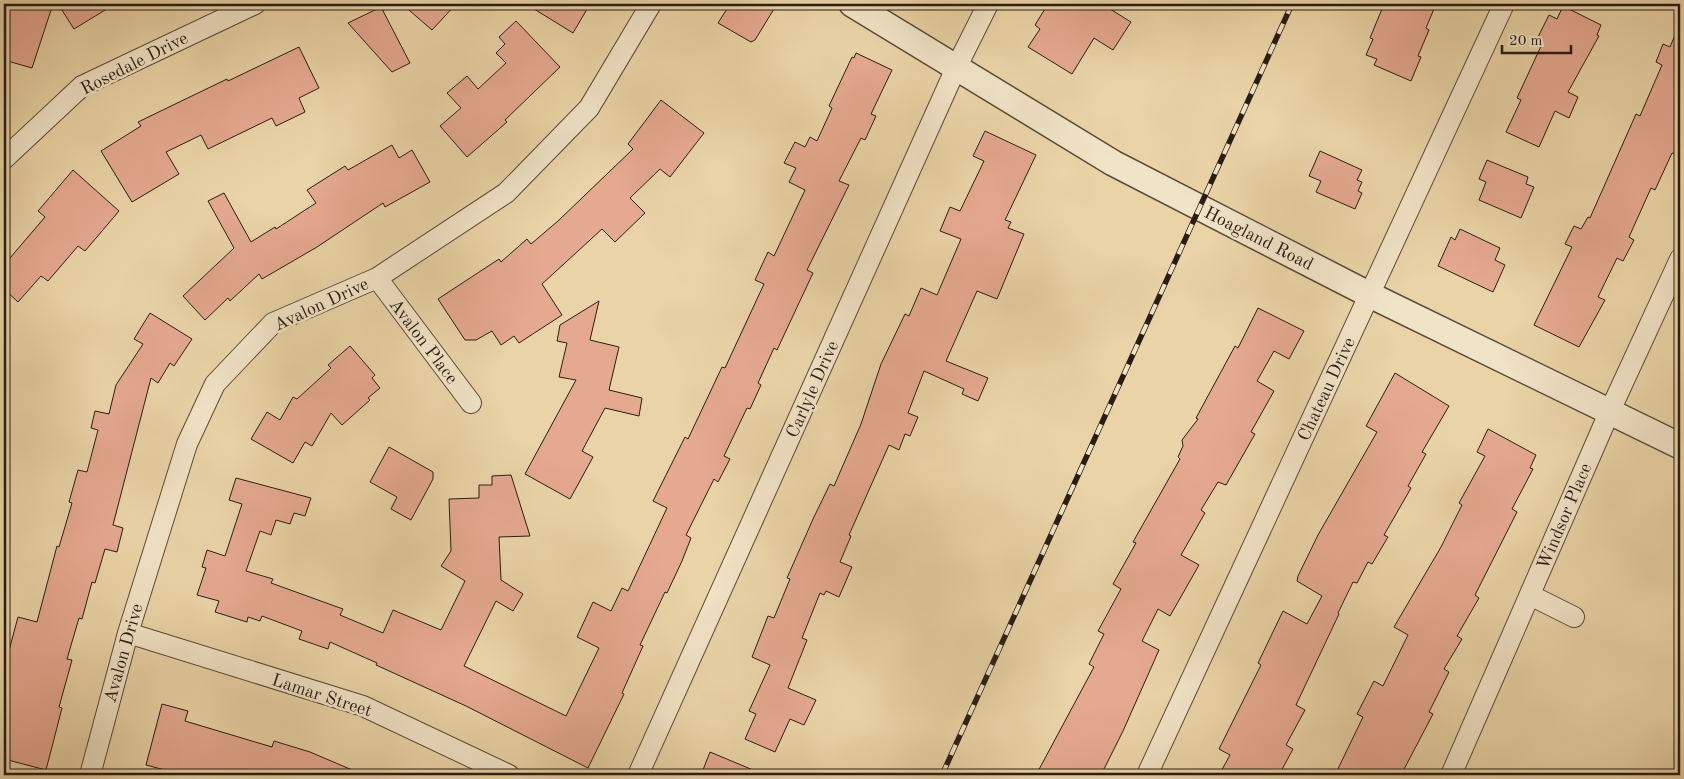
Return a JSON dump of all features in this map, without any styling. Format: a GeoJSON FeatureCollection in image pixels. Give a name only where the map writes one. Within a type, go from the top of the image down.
{"type":"FeatureCollection","features":[{"type":"Feature","properties":{"kind":"street","name":"Rosedale Drive"},"geometry":{"type":"LineString","coordinates":[[4,157],[82,86],[255,4]]}},
{"type":"Feature","properties":{"kind":"street","name":"Avalon Drive"},"geometry":{"type":"LineString","coordinates":[[90,775],[128,633],[186,444],[215,384],[273,323],[377,278],[506,194],[590,108],[651,4]]}},
{"type":"Feature","properties":{"kind":"street","name":"Hoagland Road"},"geometry":{"type":"LineString","coordinates":[[852,4],[1113,163],[1370,295],[1680,446]]}},
{"type":"Feature","properties":{"kind":"street","name":"Carlyle Drive"},"geometry":{"type":"LineString","coordinates":[[638,775],[956,68],[988,4]]}},
{"type":"Feature","properties":{"kind":"street","name":"Chateau Drive"},"geometry":{"type":"LineString","coordinates":[[1148,775],[1504,4]]}},
{"type":"Feature","properties":{"kind":"street","name":"Windsor Place"},"geometry":{"type":"LineString","coordinates":[[1451,775],[1609,413],[1680,259]]}},
{"type":"Feature","properties":{"kind":"street","name":"Avalon Place"},"geometry":{"type":"LineString","coordinates":[[377,278],[470,403]]}},
{"type":"Feature","properties":{"kind":"street"},"geometry":{"type":"LineString","coordinates":[[1530,595],[1574,617]]}},
{"type":"Feature","properties":{"kind":"street","name":"Lamar Street"},"geometry":{"type":"LineString","coordinates":[[128,633],[363,706],[509,775]]}},
{"type":"Feature","properties":{"kind":"building"},"geometry":{"type":"Polygon","coordinates":[[[4,4],[53,4],[32,68],[4,60],[4,4]]]}},
{"type":"Feature","properties":{"kind":"building"},"geometry":{"type":"Polygon","coordinates":[[[58,4],[115,4],[74,29],[58,4]]]}},
{"type":"Feature","properties":{"kind":"building"},"geometry":{"type":"Polygon","coordinates":[[[402,4],[456,4],[432,30],[402,4]]]}},
{"type":"Feature","properties":{"kind":"building"},"geometry":{"type":"Polygon","coordinates":[[[526,4],[590,4],[573,33],[526,4]]]}},
{"type":"Feature","properties":{"kind":"building"},"geometry":{"type":"Polygon","coordinates":[[[730,4],[777,4],[755,40],[751,42],[718,23],[730,4]]]}},
{"type":"Feature","properties":{"kind":"building"},"geometry":{"type":"Polygon","coordinates":[[[1048,4],[1102,4],[1131,22],[1113,50],[1094,38],[1072,74],[1028,47],[1040,29],[1035,25],[1048,4]]]}},
{"type":"Feature","properties":{"kind":"building"},"geometry":{"type":"Polygon","coordinates":[[[1384,4],[1436,4],[1426,28],[1429,30],[1418,56],[1421,57],[1411,81],[1374,65],[1377,59],[1366,55],[1373,39],[1370,38],[1384,4]]]}},
{"type":"Feature","properties":{"kind":"building"},"geometry":{"type":"Polygon","coordinates":[[[1563,6],[1601,25],[1597,35],[1599,36],[1568,92],[1578,97],[1569,118],[1555,111],[1539,147],[1506,132],[1521,100],[1517,98],[1542,44],[1536,41],[1549,15],[1557,19],[1563,6]]]}},
{"type":"Feature","properties":{"kind":"building"},"geometry":{"type":"Polygon","coordinates":[[[381,7],[410,63],[392,72],[348,23],[381,7]]]}},
{"type":"Feature","properties":{"kind":"building"},"geometry":{"type":"Polygon","coordinates":[[[516,21],[560,67],[505,120],[507,122],[467,157],[440,126],[461,108],[447,93],[467,76],[478,89],[506,63],[496,53],[505,44],[499,37],[516,21]]]}},
{"type":"Feature","properties":{"kind":"building"},"geometry":{"type":"Polygon","coordinates":[[[1680,23],[1680,156],[1672,153],[1655,190],[1651,188],[1629,237],[1634,240],[1623,261],[1617,258],[1598,297],[1605,300],[1579,347],[1534,325],[1572,247],[1565,244],[1574,226],[1581,229],[1588,217],[1590,218],[1636,114],[1640,116],[1662,65],[1656,62],[1663,44],[1670,47],[1680,23]]]}},
{"type":"Feature","properties":{"kind":"building"},"geometry":{"type":"Polygon","coordinates":[[[299,47],[319,88],[299,98],[305,112],[276,126],[272,118],[208,149],[201,135],[166,152],[179,174],[132,202],[101,151],[141,126],[138,122],[299,47]]]}},
{"type":"Feature","properties":{"kind":"building"},"geometry":{"type":"Polygon","coordinates":[[[856,53],[892,70],[871,114],[876,116],[865,140],[861,138],[839,181],[849,185],[807,270],[813,273],[777,350],[774,348],[758,383],[761,385],[750,409],[747,408],[724,456],[730,459],[718,482],[714,479],[686,535],[691,538],[682,561],[640,645],[643,646],[622,693],[624,694],[588,768],[466,706],[330,642],[328,649],[299,639],[302,631],[262,616],[260,621],[248,617],[247,622],[215,612],[219,601],[197,595],[206,568],[202,567],[207,550],[225,556],[242,504],[229,500],[236,478],[311,498],[305,516],[294,513],[290,524],[276,520],[271,535],[260,531],[246,571],[273,579],[271,583],[343,609],[340,615],[383,633],[393,610],[441,630],[465,581],[441,566],[451,551],[449,499],[479,498],[479,485],[492,485],[492,476],[511,475],[530,536],[499,537],[501,580],[523,594],[513,611],[496,601],[464,666],[566,716],[599,648],[577,637],[593,602],[611,611],[622,588],[628,591],[667,508],[653,501],[685,437],[688,439],[722,367],[725,368],[764,284],[755,280],[768,252],[774,256],[805,190],[789,182],[796,168],[784,163],[795,142],[805,147],[810,137],[817,141],[832,108],[829,106],[852,57],[854,58],[856,53]]]}},
{"type":"Feature","properties":{"kind":"building"},"geometry":{"type":"Polygon","coordinates":[[[661,100],[704,133],[670,177],[660,169],[630,198],[645,213],[615,242],[602,229],[542,284],[562,315],[519,343],[514,336],[501,345],[492,331],[476,340],[465,340],[438,299],[499,259],[501,262],[527,239],[531,244],[558,221],[633,149],[628,144],[661,100]]]}},
{"type":"Feature","properties":{"kind":"building"},"geometry":{"type":"Polygon","coordinates":[[[985,131],[1036,155],[1005,220],[1011,222],[1008,228],[1024,234],[997,299],[977,291],[946,361],[988,378],[978,401],[962,394],[964,389],[924,371],[908,413],[918,417],[910,436],[905,434],[899,450],[889,445],[849,535],[851,536],[840,562],[852,567],[839,597],[826,591],[824,595],[820,593],[802,638],[807,640],[788,688],[816,700],[804,725],[790,719],[775,752],[745,739],[756,714],[749,711],[770,665],[752,657],[768,616],[774,618],[790,579],[787,578],[813,519],[830,484],[834,486],[861,424],[881,364],[905,314],[909,316],[921,288],[937,295],[961,239],[940,231],[950,207],[960,211],[984,161],[973,156],[985,131]]]}},
{"type":"Feature","properties":{"kind":"building"},"geometry":{"type":"Polygon","coordinates":[[[392,145],[399,158],[412,150],[430,182],[385,207],[383,203],[317,247],[262,279],[259,274],[230,301],[228,298],[205,320],[183,296],[234,248],[208,201],[224,193],[251,242],[275,227],[276,229],[316,203],[307,190],[345,166],[348,170],[392,145]]]}},
{"type":"Feature","properties":{"kind":"building"},"geometry":{"type":"Polygon","coordinates":[[[1320,151],[1362,170],[1357,180],[1362,182],[1358,191],[1362,193],[1355,209],[1316,192],[1321,181],[1309,176],[1320,151]]]}},
{"type":"Feature","properties":{"kind":"building"},"geometry":{"type":"Polygon","coordinates":[[[1487,160],[1528,177],[1526,184],[1534,187],[1521,218],[1479,200],[1486,182],[1479,179],[1487,160]]]}},
{"type":"Feature","properties":{"kind":"building"},"geometry":{"type":"Polygon","coordinates":[[[73,170],[119,211],[85,251],[78,246],[48,281],[41,276],[18,302],[4,289],[4,265],[45,217],[38,211],[73,170]]]}},
{"type":"Feature","properties":{"kind":"building"},"geometry":{"type":"Polygon","coordinates":[[[1460,229],[1500,248],[1495,260],[1505,265],[1493,292],[1438,266],[1451,237],[1455,240],[1460,229]]]}},
{"type":"Feature","properties":{"kind":"building"},"geometry":{"type":"Polygon","coordinates":[[[599,301],[590,340],[619,347],[609,390],[642,398],[639,416],[605,408],[582,451],[593,457],[570,499],[525,474],[576,380],[559,377],[567,343],[557,341],[560,325],[599,301]]]}},
{"type":"Feature","properties":{"kind":"building"},"geometry":{"type":"Polygon","coordinates":[[[1258,308],[1304,331],[1289,359],[1274,351],[1257,381],[1274,391],[1251,432],[1255,434],[1226,485],[1218,482],[1201,510],[1205,513],[1181,555],[1199,565],[1170,616],[1158,609],[1142,641],[1159,650],[1123,731],[1101,775],[1036,775],[1094,667],[1089,664],[1104,634],[1098,631],[1121,589],[1113,584],[1136,543],[1133,542],[1180,459],[1178,457],[1183,446],[1182,440],[1198,419],[1196,418],[1235,346],[1238,348],[1258,308]]]}},
{"type":"Feature","properties":{"kind":"building"},"geometry":{"type":"Polygon","coordinates":[[[150,313],[192,339],[174,366],[170,363],[158,383],[151,378],[113,525],[123,528],[117,552],[105,549],[95,583],[92,582],[82,619],[79,618],[67,659],[72,660],[59,707],[62,708],[46,770],[4,759],[4,669],[18,617],[37,622],[57,546],[59,547],[72,503],[69,502],[78,470],[87,472],[98,430],[91,428],[95,411],[109,414],[116,385],[143,344],[134,339],[150,313]]]}},
{"type":"Feature","properties":{"kind":"building"},"geometry":{"type":"Polygon","coordinates":[[[350,346],[375,375],[372,378],[380,388],[368,398],[370,400],[342,425],[331,413],[312,446],[305,442],[293,463],[251,439],[267,412],[280,420],[293,397],[297,399],[331,368],[328,365],[350,346]]]}},
{"type":"Feature","properties":{"kind":"building"},"geometry":{"type":"Polygon","coordinates":[[[1395,373],[1449,406],[1422,452],[1426,454],[1408,486],[1411,488],[1384,535],[1388,537],[1372,564],[1368,562],[1357,583],[1353,582],[1338,613],[1296,705],[1305,710],[1286,745],[1293,749],[1279,775],[1219,775],[1230,755],[1219,749],[1261,665],[1258,663],[1283,611],[1307,624],[1322,596],[1297,581],[1298,576],[1318,535],[1377,432],[1366,426],[1395,373]]]}},
{"type":"Feature","properties":{"kind":"building"},"geometry":{"type":"Polygon","coordinates":[[[1488,429],[1536,455],[1530,468],[1533,469],[1512,509],[1517,512],[1475,595],[1479,598],[1457,636],[1462,639],[1444,669],[1449,672],[1429,712],[1433,714],[1401,775],[1335,775],[1363,717],[1357,714],[1374,681],[1383,686],[1408,635],[1394,627],[1441,547],[1462,505],[1459,503],[1485,456],[1477,452],[1488,429]]]}},
{"type":"Feature","properties":{"kind":"building"},"geometry":{"type":"Polygon","coordinates":[[[389,447],[433,472],[433,479],[411,520],[391,509],[397,497],[370,482],[389,447]]]}},
{"type":"Feature","properties":{"kind":"building"},"geometry":{"type":"Polygon","coordinates":[[[162,704],[188,711],[185,721],[272,747],[274,741],[310,752],[364,775],[184,775],[146,765],[162,704]]]}},
{"type":"Feature","properties":{"kind":"building"},"geometry":{"type":"Polygon","coordinates":[[[710,752],[765,775],[701,775],[710,752]]]}},
{"type":"Feature","properties":{"kind":"railway"},"geometry":{"type":"LineString","coordinates":[[942,775],[1292,4]]}}]}
